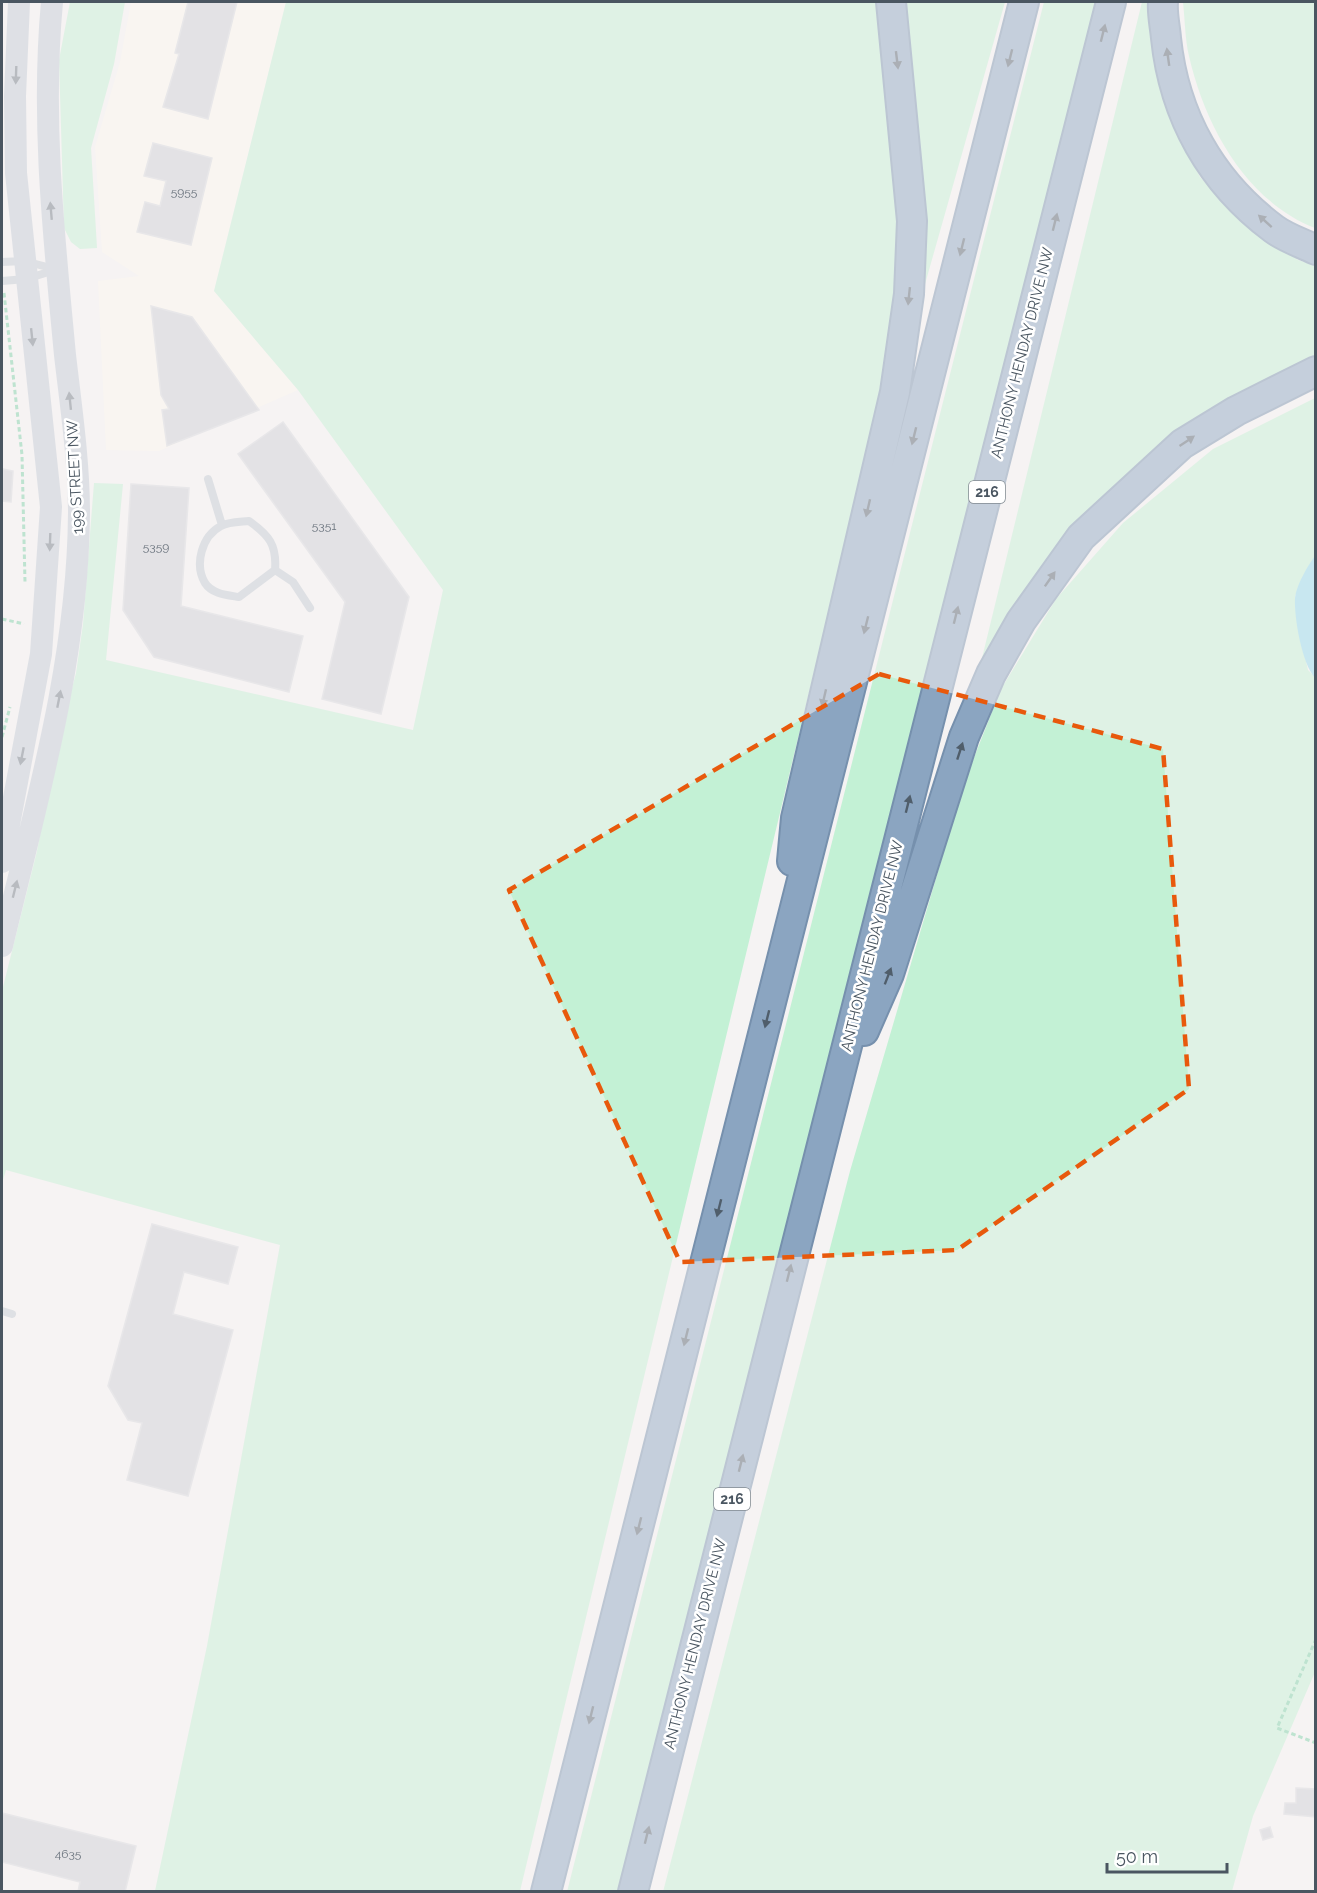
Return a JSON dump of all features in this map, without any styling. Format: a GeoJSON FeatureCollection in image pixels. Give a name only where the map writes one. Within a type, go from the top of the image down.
{"type":"FeatureCollection","features":[{"type":"Feature","properties":{"kind":"highway"},"geometry":{"type":"LineString","coordinates":[[781,962],[796,818],[895,392],[909,294],[912,221],[891,2]]}},
{"type":"Feature","properties":{"kind":"highway"},"geometry":{"type":"LineString","coordinates":[[546,1892],[1024,2]]}},
{"type":"Feature","properties":{"kind":"highway","name":"ANTHONY HENDAY DRIVE NW"},"geometry":{"type":"LineString","coordinates":[[633,1892],[1111,2]]}},
{"type":"Feature","properties":{"kind":"highway"},"geometry":{"type":"LineString","coordinates":[[1163,2],[1169,63],[1182,113],[1206,157],[1234,194],[1275,231],[1316,250]]}},
{"type":"Feature","properties":{"kind":"highway"},"geometry":{"type":"LineString","coordinates":[[831,1107],[889,974],[964,737],[991,674],[1020,621],[1081,537],[1182,444],[1236,411],[1316,371]]}},
{"type":"Feature","properties":{"kind":"main road","name":"199 STREET NW"},"geometry":{"type":"LineString","coordinates":[[2,946],[9,849],[41,654],[50,555],[50,484],[16,173],[15,96],[20,2]]}},
{"type":"Feature","properties":{"kind":"main road","name":"199 STREET NW"},"geometry":{"type":"LineString","coordinates":[[9,849],[64,675],[78,556],[79,510],[75,453],[48,172],[47,97],[52,2]]}},
{"type":"Feature","properties":{"kind":"lane"},"geometry":{"type":"LineString","coordinates":[[2,262],[25,270],[57,269]]}},
{"type":"Feature","properties":{"kind":"lane"},"geometry":{"type":"LineString","coordinates":[[2,281],[25,270],[57,269]]}},
{"type":"Feature","properties":{"kind":"lane"},"geometry":{"type":"LineString","coordinates":[[208,479],[222,525]]}},
{"type":"Feature","properties":{"kind":"lane"},"geometry":{"type":"LineString","coordinates":[[249,522],[263,531],[272,541],[276,555],[275,570],[238,597],[219,594],[205,583],[199,555],[209,535],[222,525],[249,522]]}},
{"type":"Feature","properties":{"kind":"lane"},"geometry":{"type":"LineString","coordinates":[[275,570],[293,582],[310,608]]}},
{"type":"Feature","properties":{"kind":"lane"},"geometry":{"type":"LineString","coordinates":[[2,1311],[12,1314]]}},
{"type":"Feature","properties":{"kind":"path"},"geometry":{"type":"LineString","coordinates":[[2,281],[22,455],[25,588]]}},
{"type":"Feature","properties":{"kind":"path"},"geometry":{"type":"LineString","coordinates":[[23,634],[24,612]]}},
{"type":"Feature","properties":{"kind":"path"},"geometry":{"type":"LineString","coordinates":[[2,619],[24,624]]}},
{"type":"Feature","properties":{"kind":"path"},"geometry":{"type":"LineString","coordinates":[[2,737],[11,705]]}},
{"type":"Feature","properties":{"kind":"path"},"geometry":{"type":"LineString","coordinates":[[1316,1639],[1277,1728],[1316,1743]]}},
{"type":"Feature","properties":{"kind":"highlighted area"},"geometry":{"type":"Polygon","coordinates":[[[879,674],[1163,749],[1189,1089],[957,1250],[680,1262],[509,890],[879,674]]]}},
{"type":"Feature","properties":{"kind":"shaded area"},"geometry":{"type":"Polygon","coordinates":[[[131,2],[286,2],[214,291],[298,390],[159,451],[106,450],[98,281],[139,276],[102,252],[95,147],[120,62],[131,2]]]}},
{"type":"Feature","properties":{"kind":"green space"},"geometry":{"type":"Polygon","coordinates":[[[70,2],[125,2],[114,64],[91,148],[97,248],[80,249],[71,242],[64,228],[59,60],[70,2]]]}},
{"type":"Feature","properties":{"kind":"green space"},"geometry":{"type":"Polygon","coordinates":[[[286,2],[879,2],[899,214],[898,267],[888,365],[520,1891],[155,1891],[207,1646],[280,1245],[6,1170],[2,1183],[2,991],[37,851],[58,741],[76,673],[83,624],[94,483],[123,484],[106,660],[413,730],[443,590],[298,390],[214,291],[286,2]]]}},
{"type":"Feature","properties":{"kind":"green space"},"geometry":{"type":"Polygon","coordinates":[[[904,2],[1005,2],[908,344],[904,2]]]}},
{"type":"Feature","properties":{"kind":"green space"},"geometry":{"type":"Polygon","coordinates":[[[1044,2],[1098,2],[618,1891],[567,1892],[1044,2]]]}},
{"type":"Feature","properties":{"kind":"green space"},"geometry":{"type":"Polygon","coordinates":[[[1142,2],[1155,2],[1158,75],[1177,130],[1200,177],[1244,222],[1298,260],[1315,265],[1315,362],[1170,446],[973,695],[1142,2]]]}},
{"type":"Feature","properties":{"kind":"green space"},"geometry":{"type":"Polygon","coordinates":[[[1183,2],[1315,2],[1315,228],[1290,216],[1268,200],[1232,158],[1206,109],[1196,82],[1189,56],[1183,2]]]}},
{"type":"Feature","properties":{"kind":"green space"},"geometry":{"type":"Polygon","coordinates":[[[1315,398],[1315,556],[1295,596],[1308,670],[1316,678],[1315,1672],[1253,1816],[1232,1891],[663,1892],[850,1171],[964,783],[1001,689],[1056,599],[1123,523],[1213,449],[1315,398]]]}},
{"type":"Feature","properties":{"kind":"water"},"geometry":{"type":"Polygon","coordinates":[[[1315,556],[1315,678],[1306,662],[1300,640],[1295,598],[1300,582],[1315,556]]]}},
{"type":"Feature","properties":{"kind":"building"},"geometry":{"type":"Polygon","coordinates":[[[188,2],[237,2],[208,119],[163,107],[179,54],[175,53],[188,2]]]}},
{"type":"Feature","properties":{"kind":"building"},"geometry":{"type":"Polygon","coordinates":[[[153,143],[212,158],[191,245],[137,232],[145,202],[160,206],[166,181],[144,176],[153,143]]]}},
{"type":"Feature","properties":{"kind":"building"},"geometry":{"type":"Polygon","coordinates":[[[151,306],[192,317],[259,410],[167,446],[162,410],[169,409],[161,395],[151,306]]]}},
{"type":"Feature","properties":{"kind":"building"},"geometry":{"type":"Polygon","coordinates":[[[283,422],[409,597],[381,714],[322,699],[345,602],[238,454],[283,422]]]}},
{"type":"Feature","properties":{"kind":"building"},"geometry":{"type":"Polygon","coordinates":[[[3,469],[13,471],[11,502],[2,501],[3,469]]]}},
{"type":"Feature","properties":{"kind":"building"},"geometry":{"type":"Polygon","coordinates":[[[131,484],[189,488],[181,606],[303,636],[289,692],[154,657],[123,610],[131,484]]]}},
{"type":"Feature","properties":{"kind":"building"},"geometry":{"type":"Polygon","coordinates":[[[152,1224],[238,1247],[228,1284],[184,1272],[173,1314],[233,1330],[188,1496],[127,1480],[142,1423],[128,1420],[108,1386],[152,1224]]]}},
{"type":"Feature","properties":{"kind":"building"},"geometry":{"type":"Polygon","coordinates":[[[1296,1788],[1316,1789],[1316,1817],[1284,1814],[1285,1803],[1296,1803],[1296,1788]]]}},
{"type":"Feature","properties":{"kind":"building"},"geometry":{"type":"Polygon","coordinates":[[[2,1813],[136,1846],[125,1892],[78,1892],[80,1882],[2,1862],[2,1813]]]}},
{"type":"Feature","properties":{"kind":"building"},"geometry":{"type":"Polygon","coordinates":[[[1270,1827],[1273,1837],[1263,1840],[1260,1830],[1270,1827]]]}}]}
